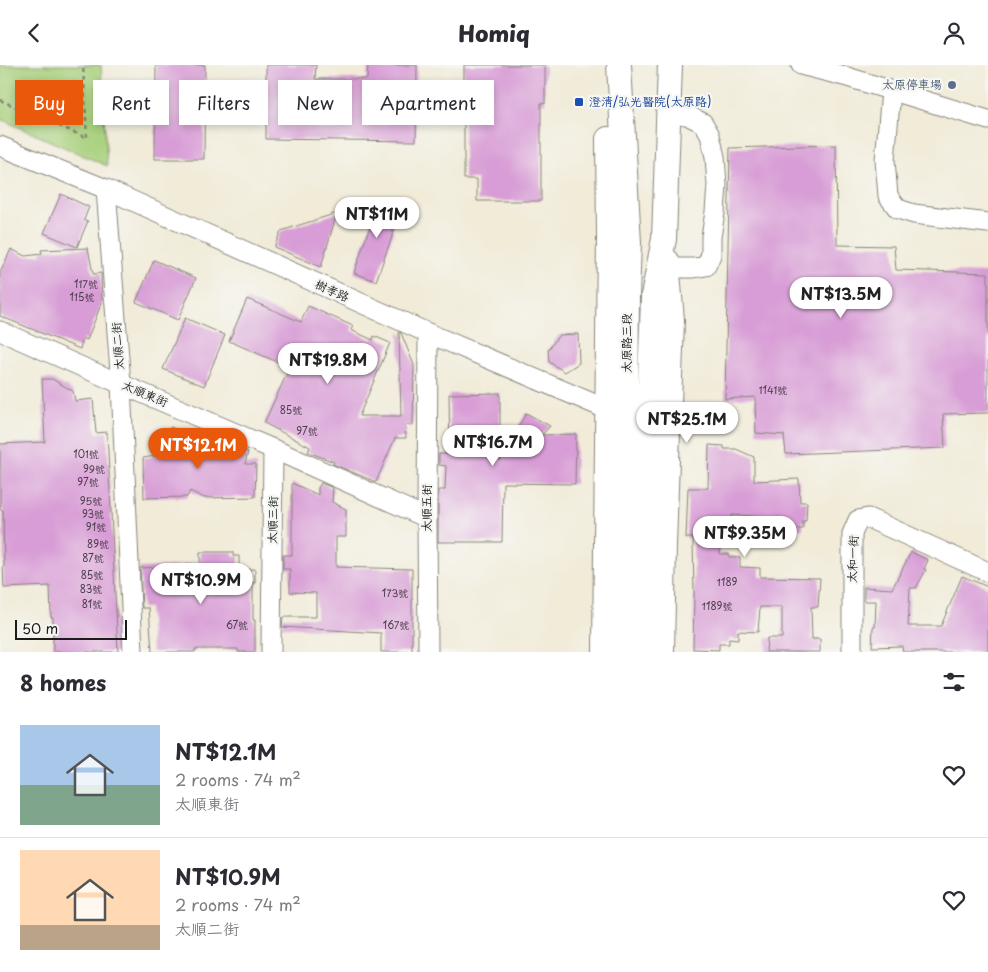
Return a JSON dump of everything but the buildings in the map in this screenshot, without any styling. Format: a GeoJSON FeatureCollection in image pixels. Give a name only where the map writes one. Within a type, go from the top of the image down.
{"type":"FeatureCollection","features":[{"type":"Feature","properties":{"kind":"main road","name":"太原路三段"},"geometry":{"type":"LineString","coordinates":[[609,65],[609,235],[638,417],[664,534],[662,652]]}},
{"type":"Feature","properties":{"kind":"main road","name":"太原路三段"},"geometry":{"type":"LineString","coordinates":[[619,65],[629,243],[627,296],[638,417],[644,652]]}},
{"type":"Feature","properties":{"kind":"main road","name":"太原路三段"},"geometry":{"type":"LineString","coordinates":[[605,652],[653,296],[664,239],[670,65]]}},
{"type":"Feature","properties":{"kind":"main road","name":"太原路三段"},"geometry":{"type":"LineString","coordinates":[[624,652],[638,417],[672,320],[664,239]]}},
{"type":"Feature","properties":{"kind":"street"},"geometry":{"type":"LineString","coordinates":[[801,65],[988,120]]}},
{"type":"Feature","properties":{"kind":"street"},"geometry":{"type":"LineString","coordinates":[[891,91],[885,160],[888,196],[898,209],[914,214],[988,223]]}},
{"type":"Feature","properties":{"kind":"street"},"geometry":{"type":"LineString","coordinates":[[668,112],[687,115],[703,123],[710,135],[715,157],[717,185],[711,237],[711,255],[706,266],[668,268]]}},
{"type":"Feature","properties":{"kind":"street","name":"樹孝路"},"geometry":{"type":"LineString","coordinates":[[0,146],[106,189],[428,333],[638,417]]}},
{"type":"Feature","properties":{"kind":"street","name":"太順二街"},"geometry":{"type":"LineString","coordinates":[[106,189],[121,385],[133,652]]}},
{"type":"Feature","properties":{"kind":"street","name":"太順東街"},"geometry":{"type":"LineString","coordinates":[[0,331],[427,518]]}},
{"type":"Feature","properties":{"kind":"street","name":"太順五街"},"geometry":{"type":"LineString","coordinates":[[428,333],[428,652]]}},
{"type":"Feature","properties":{"kind":"street","name":"太順三街"},"geometry":{"type":"LineString","coordinates":[[271,652],[273,449]]}},
{"type":"Feature","properties":{"kind":"street","name":"太和一街"},"geometry":{"type":"LineString","coordinates":[[852,652],[852,534],[858,520],[868,518],[988,572]]}},
{"type":"Feature","properties":{"kind":"path"},"geometry":{"type":"LineString","coordinates":[[0,100],[87,138],[83,65]]}},
{"type":"Feature","properties":{"kind":"green space"},"geometry":{"type":"Polygon","coordinates":[[[0,65],[101,65],[102,80],[93,80],[93,125],[105,125],[107,166],[0,119],[0,65]]]}},
{"type":"Feature","properties":{"kind":"place","name":"太原停車場"},"geometry":{"type":"Point","coordinates":[952,85]}},
{"type":"Feature","properties":{"kind":"place","name":"澄清/弘光醫院(太原路)"},"geometry":{"type":"Point","coordinates":[579,102]}}]}
